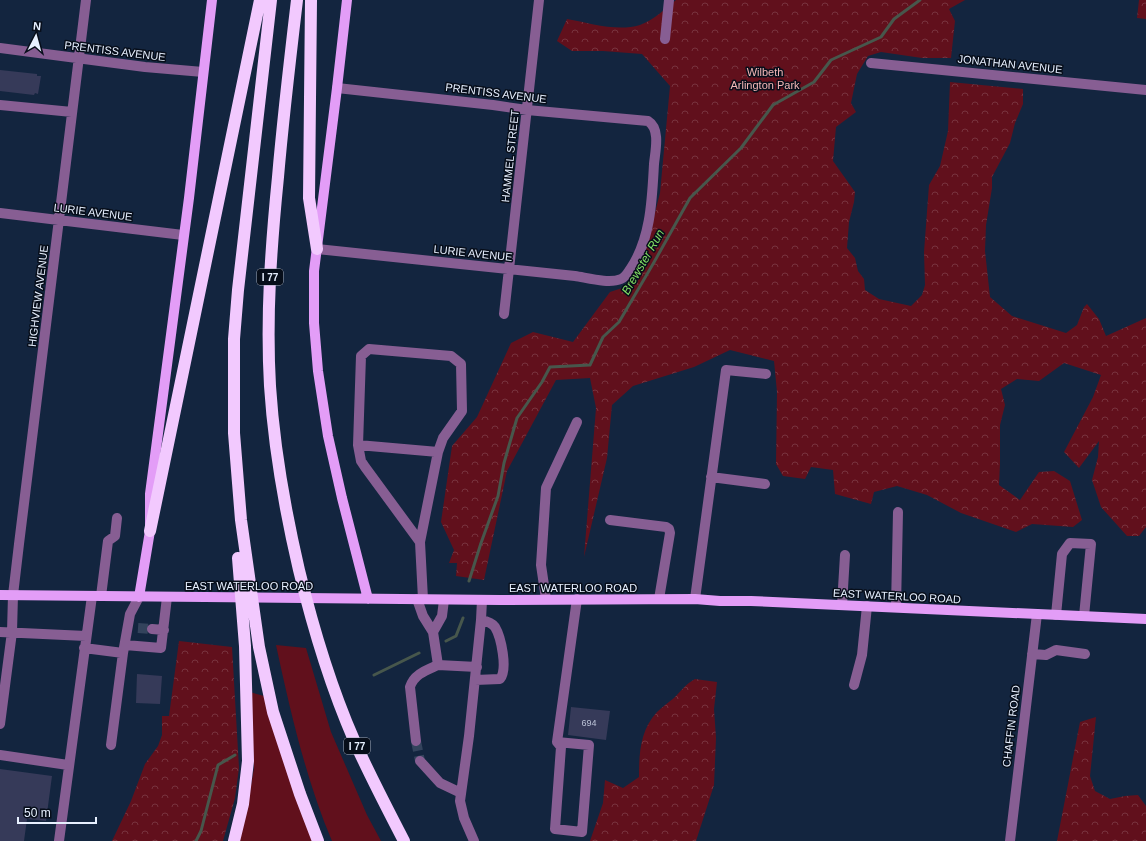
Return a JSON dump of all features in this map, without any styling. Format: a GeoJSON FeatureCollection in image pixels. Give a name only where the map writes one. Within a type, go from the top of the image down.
{"type":"FeatureCollection","features":[{"type":"Feature","properties":{"kind":"highway"},"geometry":{"type":"LineString","coordinates":[[150,531],[260,0]]}},
{"type":"Feature","properties":{"kind":"highway","name":"I 77"},"geometry":{"type":"LineString","coordinates":[[242,553],[234,404],[234,339],[238,290],[271,0]]}},
{"type":"Feature","properties":{"kind":"highway","name":"I 77"},"geometry":{"type":"LineString","coordinates":[[297,0],[286,84],[271,243],[269,344],[270,387],[278,460],[287,518],[319,646],[354,740],[404,841]]}},
{"type":"Feature","properties":{"kind":"highway"},"geometry":{"type":"LineString","coordinates":[[311,0],[309,198],[317,249]]}},
{"type":"Feature","properties":{"kind":"highway"},"geometry":{"type":"LineString","coordinates":[[234,841],[242,809],[248,761],[242,553]]}},
{"type":"Feature","properties":{"kind":"highway"},"geometry":{"type":"LineString","coordinates":[[242,553],[259,647],[275,718],[300,794],[318,841]]}},
{"type":"Feature","properties":{"kind":"main road"},"geometry":{"type":"LineString","coordinates":[[139,597],[150,531],[150,494],[189,198],[212,0]]}},
{"type":"Feature","properties":{"kind":"main road"},"geometry":{"type":"LineString","coordinates":[[347,0],[338,88],[314,271],[314,305],[316,350],[328,436],[368,599]]}},
{"type":"Feature","properties":{"kind":"main road","name":"EAST WATERLOO ROAD"},"geometry":{"type":"LineString","coordinates":[[0,595],[444,600],[695,598],[720,601],[867,606],[1146,619]]}},
{"type":"Feature","properties":{"kind":"street","name":"HIGHVIEW AVENUE"},"geometry":{"type":"LineString","coordinates":[[0,724],[12,632],[19,544],[86,0]]}},
{"type":"Feature","properties":{"kind":"street","name":"HAMMEL STREET"},"geometry":{"type":"LineString","coordinates":[[504,314],[539,0]]}},
{"type":"Feature","properties":{"kind":"street"},"geometry":{"type":"LineString","coordinates":[[665,39],[669,0]]}},
{"type":"Feature","properties":{"kind":"street","name":"PRENTISS AVENUE"},"geometry":{"type":"LineString","coordinates":[[0,48],[145,67],[203,72]]}},
{"type":"Feature","properties":{"kind":"street","name":"JONATHAN AVENUE"},"geometry":{"type":"LineString","coordinates":[[871,63],[1146,90]]}},
{"type":"Feature","properties":{"kind":"street","name":"PRENTISS AVENUE"},"geometry":{"type":"LineString","coordinates":[[338,88],[493,104],[527,110],[648,121],[652,124],[656,134],[649,220],[645,240],[638,258],[626,275]]}},
{"type":"Feature","properties":{"kind":"street"},"geometry":{"type":"LineString","coordinates":[[0,105],[72,112]]}},
{"type":"Feature","properties":{"kind":"street","name":"LURIE AVENUE"},"geometry":{"type":"LineString","coordinates":[[0,213],[183,235]]}},
{"type":"Feature","properties":{"kind":"street","name":"LURIE AVENUE"},"geometry":{"type":"LineString","coordinates":[[317,249],[603,280],[620,279],[626,275]]}},
{"type":"Feature","properties":{"kind":"street"},"geometry":{"type":"LineString","coordinates":[[420,542],[361,461],[358,445],[361,356],[369,349],[451,356],[461,364],[462,411],[442,438],[420,542],[420,599],[422,616],[434,632],[438,665]]}},
{"type":"Feature","properties":{"kind":"street"},"geometry":{"type":"LineString","coordinates":[[695,598],[726,370],[766,374]]}},
{"type":"Feature","properties":{"kind":"street"},"geometry":{"type":"LineString","coordinates":[[546,599],[541,565],[546,488],[577,422]]}},
{"type":"Feature","properties":{"kind":"street"},"geometry":{"type":"LineString","coordinates":[[358,445],[438,452]]}},
{"type":"Feature","properties":{"kind":"street"},"geometry":{"type":"LineString","coordinates":[[711,477],[765,484]]}},
{"type":"Feature","properties":{"kind":"street"},"geometry":{"type":"LineString","coordinates":[[896,608],[898,512]]}},
{"type":"Feature","properties":{"kind":"street"},"geometry":{"type":"LineString","coordinates":[[59,841],[86,636],[97,596],[108,541],[115,536],[117,518]]}},
{"type":"Feature","properties":{"kind":"street"},"geometry":{"type":"LineString","coordinates":[[610,520],[666,527],[669,529],[670,533],[659,599]]}},
{"type":"Feature","properties":{"kind":"street"},"geometry":{"type":"LineString","coordinates":[[1056,615],[1062,554],[1070,543],[1079,543],[1091,544],[1084,616]]}},
{"type":"Feature","properties":{"kind":"street"},"geometry":{"type":"LineString","coordinates":[[842,605],[845,555]]}},
{"type":"Feature","properties":{"kind":"street"},"geometry":{"type":"LineString","coordinates":[[111,745],[124,649],[133,628],[130,614],[139,597]]}},
{"type":"Feature","properties":{"kind":"street"},"geometry":{"type":"LineString","coordinates":[[84,648],[161,648],[168,597]]}},
{"type":"Feature","properties":{"kind":"street"},"geometry":{"type":"LineString","coordinates":[[557,742],[589,745],[582,832],[555,829],[561,747],[557,742],[577,599]]}},
{"type":"Feature","properties":{"kind":"street"},"geometry":{"type":"LineString","coordinates":[[434,632],[442,616],[444,600]]}},
{"type":"Feature","properties":{"kind":"street"},"geometry":{"type":"LineString","coordinates":[[474,841],[464,818],[460,802],[477,667],[482,600]]}},
{"type":"Feature","properties":{"kind":"street"},"geometry":{"type":"LineString","coordinates":[[854,685],[862,655],[867,606]]}},
{"type":"Feature","properties":{"kind":"street","name":"CHAFFIN ROAD"},"geometry":{"type":"LineString","coordinates":[[1010,841],[1037,614]]}},
{"type":"Feature","properties":{"kind":"street"},"geometry":{"type":"LineString","coordinates":[[475,680],[500,679],[503,670],[499,636],[494,626],[481,620]]}},
{"type":"Feature","properties":{"kind":"street"},"geometry":{"type":"LineString","coordinates":[[152,629],[164,630]]}},
{"type":"Feature","properties":{"kind":"street"},"geometry":{"type":"LineString","coordinates":[[0,632],[86,636]]}},
{"type":"Feature","properties":{"kind":"street"},"geometry":{"type":"LineString","coordinates":[[1032,654],[1046,655],[1056,650],[1085,654]]}},
{"type":"Feature","properties":{"kind":"street"},"geometry":{"type":"LineString","coordinates":[[416,741],[410,687],[412,681],[417,676],[438,665],[477,667]]}},
{"type":"Feature","properties":{"kind":"street"},"geometry":{"type":"LineString","coordinates":[[0,755],[68,765]]}},
{"type":"Feature","properties":{"kind":"street"},"geometry":{"type":"LineString","coordinates":[[420,760],[440,783],[461,793]]}},
{"type":"Feature","properties":{"kind":"green space","name":"Wilbeth Arlington Park"},"geometry":{"type":"Polygon","coordinates":[[[676,0],[965,0],[949,9],[955,21],[951,58],[922,58],[881,52],[868,56],[857,74],[851,103],[856,112],[836,127],[833,161],[855,192],[849,222],[847,248],[855,258],[858,271],[864,279],[865,290],[879,299],[911,306],[922,295],[925,285],[924,252],[929,185],[940,166],[948,131],[950,82],[1023,89],[1023,104],[1015,123],[1010,143],[992,177],[992,188],[986,225],[985,251],[990,297],[1012,316],[1066,333],[1077,325],[1084,307],[1087,304],[1099,319],[1106,336],[1146,318],[1146,527],[1139,536],[1127,536],[1101,507],[1092,480],[1098,457],[1099,441],[1079,468],[1064,452],[1093,397],[1101,375],[1064,363],[1039,381],[1017,379],[1001,389],[1005,405],[1000,425],[999,485],[1020,500],[1039,472],[1054,471],[1070,481],[1082,520],[1073,527],[1032,524],[1016,532],[961,513],[927,495],[897,486],[874,492],[871,504],[835,494],[833,470],[811,467],[805,479],[783,476],[776,464],[777,392],[774,361],[730,350],[694,367],[633,386],[612,405],[607,458],[584,557],[596,408],[590,378],[556,380],[507,471],[484,580],[456,576],[457,563],[449,563],[454,550],[441,522],[452,446],[477,417],[511,343],[533,332],[573,342],[610,292],[637,283],[660,193],[670,86],[642,54],[603,51],[572,51],[557,41],[567,19],[604,26],[622,28],[631,27],[640,25],[650,20],[676,0]]]}},
{"type":"Feature","properties":{"kind":"green space"},"geometry":{"type":"Polygon","coordinates":[[[1139,0],[1146,0],[1146,19],[1137,18],[1139,0]]]}},
{"type":"Feature","properties":{"kind":"green space"},"geometry":{"type":"Polygon","coordinates":[[[179,641],[232,647],[239,768],[235,798],[223,841],[112,841],[131,801],[145,764],[158,746],[162,735],[162,716],[169,716],[179,641]]]}},
{"type":"Feature","properties":{"kind":"green space"},"geometry":{"type":"Polygon","coordinates":[[[276,645],[306,648],[331,732],[367,815],[381,841],[332,841],[314,794],[293,719],[276,645]]]}},
{"type":"Feature","properties":{"kind":"green space"},"geometry":{"type":"Polygon","coordinates":[[[695,679],[717,682],[714,709],[716,738],[714,785],[696,841],[590,841],[603,803],[605,780],[623,788],[639,777],[640,751],[644,734],[651,719],[686,685],[695,679]]]}},
{"type":"Feature","properties":{"kind":"green space"},"geometry":{"type":"Polygon","coordinates":[[[250,692],[264,696],[314,841],[239,841],[254,768],[250,692]]]}},
{"type":"Feature","properties":{"kind":"green space"},"geometry":{"type":"Polygon","coordinates":[[[1096,717],[1090,776],[1095,791],[1110,799],[1138,795],[1146,806],[1146,841],[1057,841],[1080,722],[1096,717]]]}},
{"type":"Feature","properties":{"kind":"building"},"geometry":{"type":"Polygon","coordinates":[[[0,70],[37,74],[37,76],[41,76],[38,94],[35,93],[34,95],[0,91],[0,70]]]}},
{"type":"Feature","properties":{"kind":"building"},"geometry":{"type":"Polygon","coordinates":[[[137,674],[162,676],[160,704],[136,703],[137,674]]]}},
{"type":"Feature","properties":{"kind":"building"},"geometry":{"type":"Polygon","coordinates":[[[571,707],[610,711],[606,740],[568,735],[571,707]]]}},
{"type":"Feature","properties":{"kind":"building"},"geometry":{"type":"Polygon","coordinates":[[[0,769],[52,776],[46,821],[27,819],[24,841],[0,841],[0,769]]]}},
{"type":"Feature","properties":{"kind":"waterway","name":"Brewster Run"},"geometry":{"type":"LineString","coordinates":[[469,581],[498,496],[504,463],[517,418],[542,382],[550,367],[590,365],[603,337],[619,322],[690,198],[741,148],[773,105],[814,82],[831,60],[881,37],[894,19],[920,0]]}},
{"type":"Feature","properties":{"kind":"waterway","name":"Brewster Run"},"geometry":{"type":"LineString","coordinates":[[446,641],[456,636],[463,618]]}},
{"type":"Feature","properties":{"kind":"waterway","name":"Brewster Run"},"geometry":{"type":"LineString","coordinates":[[374,675],[419,653]]}},
{"type":"Feature","properties":{"kind":"waterway","name":"Brewster Run"},"geometry":{"type":"LineString","coordinates":[[196,841],[201,831],[218,765],[235,755]]}},
{"type":"Feature","properties":{"kind":"tunnel"},"geometry":{"type":"LineString","coordinates":[[138,628],[152,629]]}},
{"type":"Feature","properties":{"kind":"tunnel"},"geometry":{"type":"LineString","coordinates":[[416,741],[420,761]]}}]}
